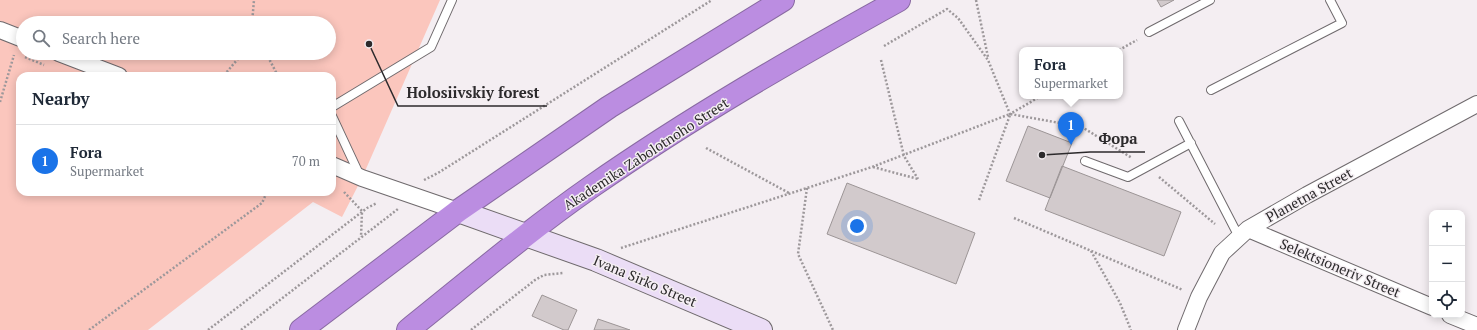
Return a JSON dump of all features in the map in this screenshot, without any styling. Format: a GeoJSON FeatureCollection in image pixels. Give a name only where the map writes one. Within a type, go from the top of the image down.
{"type":"FeatureCollection","features":[{"type":"Feature","properties":{"kind":"highway"},"geometry":{"type":"LineString","coordinates":[[301,330],[458,211],[609,107],[783,0]]}},
{"type":"Feature","properties":{"kind":"highway","name":"Akademika Zabolotnoho Street"},"geometry":{"type":"LineString","coordinates":[[408,330],[527,235],[591,187],[660,140],[796,57],[899,0]]}},
{"type":"Feature","properties":{"kind":"street"},"geometry":{"type":"LineString","coordinates":[[0,30],[16,36]]}},
{"type":"Feature","properties":{"kind":"street"},"geometry":{"type":"LineString","coordinates":[[78,60],[109,72]]}},
{"type":"Feature","properties":{"kind":"street","name":"Planetna Street"},"geometry":{"type":"LineString","coordinates":[[1186,330],[1199,297],[1222,253],[1243,233],[1307,195],[1477,104]]}},
{"type":"Feature","properties":{"kind":"street"},"geometry":{"type":"LineString","coordinates":[[336,167],[399,192],[416,196],[458,211]]}},
{"type":"Feature","properties":{"kind":"street","name":"Ivana Sirko Street"},"geometry":{"type":"LineString","coordinates":[[458,211],[596,260],[761,330]]}},
{"type":"Feature","properties":{"kind":"street","name":"Selektsioneriv Street"},"geometry":{"type":"LineString","coordinates":[[1243,233],[1429,306]]}},
{"type":"Feature","properties":{"kind":"street"},"geometry":{"type":"LineString","coordinates":[[1457,318],[1477,326]]}},
{"type":"Feature","properties":{"kind":"lane"},"geometry":{"type":"LineString","coordinates":[[336,105],[431,46],[452,0]]}},
{"type":"Feature","properties":{"kind":"lane"},"geometry":{"type":"LineString","coordinates":[[1149,32],[1210,0]]}},
{"type":"Feature","properties":{"kind":"lane"},"geometry":{"type":"LineString","coordinates":[[1211,90],[1342,22],[1330,0]]}},
{"type":"Feature","properties":{"kind":"lane"},"geometry":{"type":"LineString","coordinates":[[1179,121],[1243,233]]}},
{"type":"Feature","properties":{"kind":"lane"},"geometry":{"type":"LineString","coordinates":[[336,124],[362,178]]}},
{"type":"Feature","properties":{"kind":"lane"},"geometry":{"type":"LineString","coordinates":[[1085,161],[1128,177],[1191,144]]}},
{"type":"Feature","properties":{"kind":"path"},"geometry":{"type":"LineString","coordinates":[[253,16],[254,0]]}},
{"type":"Feature","properties":{"kind":"path"},"geometry":{"type":"LineString","coordinates":[[208,330],[362,211],[438,173],[712,0]]}},
{"type":"Feature","properties":{"kind":"path"},"geometry":{"type":"LineString","coordinates":[[976,0],[988,60],[1010,114],[979,200]]}},
{"type":"Feature","properties":{"kind":"path"},"geometry":{"type":"LineString","coordinates":[[884,46],[947,9],[958,18],[988,60]]}},
{"type":"Feature","properties":{"kind":"path"},"geometry":{"type":"LineString","coordinates":[[1123,48],[1149,32]]}},
{"type":"Feature","properties":{"kind":"path"},"geometry":{"type":"LineString","coordinates":[[0,102],[15,54],[7,51]]}},
{"type":"Feature","properties":{"kind":"path"},"geometry":{"type":"LineString","coordinates":[[31,60],[44,65]]}},
{"type":"Feature","properties":{"kind":"path"},"geometry":{"type":"LineString","coordinates":[[226,72],[237,60]]}},
{"type":"Feature","properties":{"kind":"path"},"geometry":{"type":"LineString","coordinates":[[270,60],[276,72]]}},
{"type":"Feature","properties":{"kind":"path"},"geometry":{"type":"LineString","coordinates":[[872,167],[918,179],[904,156],[881,60]]}},
{"type":"Feature","properties":{"kind":"path"},"geometry":{"type":"LineString","coordinates":[[622,248],[904,156],[1010,114],[1037,99]]}},
{"type":"Feature","properties":{"kind":"path"},"geometry":{"type":"LineString","coordinates":[[706,148],[790,193]]}},
{"type":"Feature","properties":{"kind":"path"},"geometry":{"type":"LineString","coordinates":[[807,188],[798,254],[834,330]]}},
{"type":"Feature","properties":{"kind":"path"},"geometry":{"type":"LineString","coordinates":[[341,189],[362,211],[360,238]]}},
{"type":"Feature","properties":{"kind":"path"},"geometry":{"type":"LineString","coordinates":[[89,330],[262,204],[265,196]]}},
{"type":"Feature","properties":{"kind":"path"},"geometry":{"type":"LineString","coordinates":[[241,330],[416,196]]}},
{"type":"Feature","properties":{"kind":"path"},"geometry":{"type":"LineString","coordinates":[[1014,218],[1199,297]]}},
{"type":"Feature","properties":{"kind":"path"},"geometry":{"type":"LineString","coordinates":[[1091,250],[1120,303],[1131,330]]}},
{"type":"Feature","properties":{"kind":"path"},"geometry":{"type":"LineString","coordinates":[[471,330],[535,280],[544,275],[556,273],[572,274],[596,260]]}},
{"type":"Feature","properties":{"kind":"shaded area"},"geometry":{"type":"Polygon","coordinates":[[[0,0],[440,0],[362,178],[342,217],[313,202],[148,330],[0,330],[0,0]]]}},
{"type":"Feature","properties":{"kind":"building"},"geometry":{"type":"Polygon","coordinates":[[[1157,0],[1174,0],[1161,7],[1157,0]]]}},
{"type":"Feature","properties":{"kind":"building"},"geometry":{"type":"Polygon","coordinates":[[[1028,126],[1072,143],[1050,198],[1006,181],[1028,126]]]}},
{"type":"Feature","properties":{"kind":"building"},"geometry":{"type":"Polygon","coordinates":[[[1062,166],[1181,212],[1164,256],[1045,210],[1062,166]]]}},
{"type":"Feature","properties":{"kind":"building"},"geometry":{"type":"Polygon","coordinates":[[[847,183],[975,233],[956,284],[827,234],[847,183]]]}},
{"type":"Feature","properties":{"kind":"building"},"geometry":{"type":"Polygon","coordinates":[[[542,295],[577,310],[568,330],[564,330],[532,316],[542,295]]]}},
{"type":"Feature","properties":{"kind":"building"},"geometry":{"type":"Polygon","coordinates":[[[598,319],[630,330],[594,330],[598,319]]]}},
{"type":"Feature","properties":{"kind":"place","name":"Holosiivskiy forest"},"geometry":{"type":"Point","coordinates":[369,44]}},
{"type":"Feature","properties":{"kind":"place","name":"Fora"},"geometry":{"type":"Point","coordinates":[1071,145]}},
{"type":"Feature","properties":{"kind":"place","name":"Фора"},"geometry":{"type":"Point","coordinates":[1042,155]}}]}
